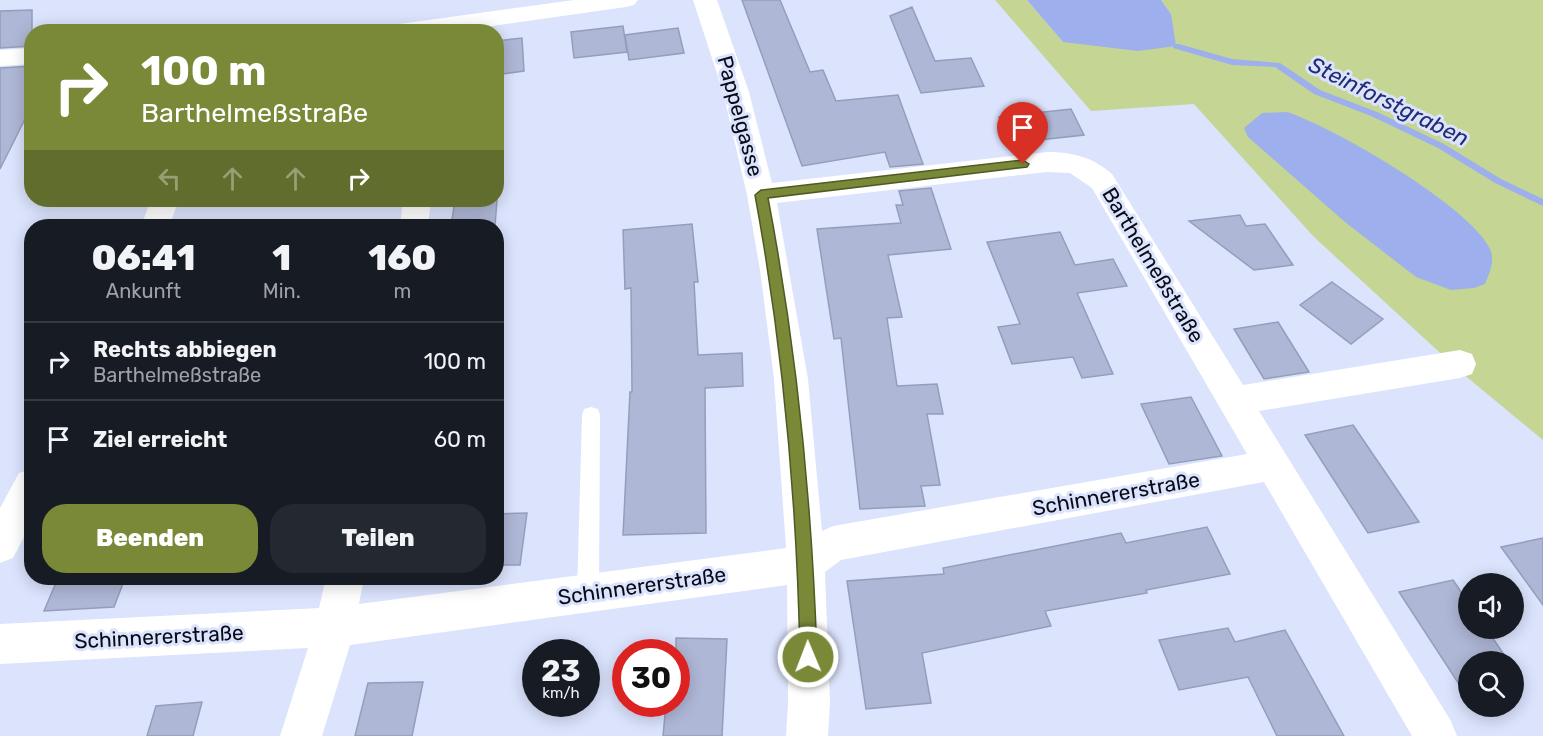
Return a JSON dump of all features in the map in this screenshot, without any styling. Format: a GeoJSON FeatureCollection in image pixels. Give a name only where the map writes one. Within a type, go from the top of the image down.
{"type":"FeatureCollection","features":[{"type":"Feature","properties":{"kind":"street"},"geometry":{"type":"LineString","coordinates":[[466,24],[626,0]]}},
{"type":"Feature","properties":{"kind":"street","name":"Pappelgasse"},"geometry":{"type":"LineString","coordinates":[[705,0],[736,92],[761,195],[775,270],[790,379],[806,564],[809,704],[807,736]]}},
{"type":"Feature","properties":{"kind":"street"},"geometry":{"type":"LineString","coordinates":[[0,58],[24,56]]}},
{"type":"Feature","properties":{"kind":"street","name":"Barthelmeßstraße"},"geometry":{"type":"LineString","coordinates":[[761,195],[1065,161],[1082,165],[1102,180],[1436,736]]}},
{"type":"Feature","properties":{"kind":"street"},"geometry":{"type":"LineString","coordinates":[[1234,400],[1460,364]]}},
{"type":"Feature","properties":{"kind":"street","name":"Schinnererstraße"},"geometry":{"type":"LineString","coordinates":[[0,644],[335,627],[806,564],[833,544],[1273,465]]}},
{"type":"Feature","properties":{"kind":"street"},"geometry":{"type":"LineString","coordinates":[[0,545],[24,501]]}},
{"type":"Feature","properties":{"kind":"street"},"geometry":{"type":"LineString","coordinates":[[301,736],[335,627],[344,585]]}},
{"type":"Feature","properties":{"kind":"lane"},"geometry":{"type":"LineString","coordinates":[[588,593],[591,415]]}},
{"type":"Feature","properties":{"kind":"green space"},"geometry":{"type":"Polygon","coordinates":[[[995,0],[1027,0],[1063,42],[1171,14],[1161,0],[1543,0],[1543,440],[1462,373],[1314,237],[1194,104],[1091,111],[995,0]]]}},
{"type":"Feature","properties":{"kind":"water"},"geometry":{"type":"Polygon","coordinates":[[[1027,0],[1161,0],[1171,14],[1176,46],[1138,51],[1063,42],[1027,0]]]}},
{"type":"Feature","properties":{"kind":"water"},"geometry":{"type":"Polygon","coordinates":[[[1287,112],[1308,120],[1366,151],[1429,191],[1456,212],[1477,231],[1490,249],[1492,262],[1485,284],[1474,288],[1451,290],[1416,277],[1345,222],[1248,137],[1244,128],[1262,113],[1287,112]]]}},
{"type":"Feature","properties":{"kind":"building"},"geometry":{"type":"Polygon","coordinates":[[[742,0],[780,0],[810,72],[823,70],[836,101],[898,95],[923,164],[890,167],[885,152],[802,166],[742,0]]]}},
{"type":"Feature","properties":{"kind":"building"},"geometry":{"type":"Polygon","coordinates":[[[912,7],[935,61],[971,58],[984,86],[921,93],[890,16],[912,7]]]}},
{"type":"Feature","properties":{"kind":"building"},"geometry":{"type":"Polygon","coordinates":[[[32,10],[32,24],[24,24],[24,46],[0,48],[0,11],[32,10]]]}},
{"type":"Feature","properties":{"kind":"building"},"geometry":{"type":"Polygon","coordinates":[[[623,26],[627,52],[574,58],[571,32],[623,26]]]}},
{"type":"Feature","properties":{"kind":"building"},"geometry":{"type":"Polygon","coordinates":[[[678,28],[684,53],[629,60],[625,35],[678,28]]]}},
{"type":"Feature","properties":{"kind":"building"},"geometry":{"type":"Polygon","coordinates":[[[522,38],[524,71],[504,74],[504,40],[522,38]]]}},
{"type":"Feature","properties":{"kind":"building"},"geometry":{"type":"Polygon","coordinates":[[[24,66],[24,121],[0,169],[0,68],[24,66]]]}},
{"type":"Feature","properties":{"kind":"building"},"geometry":{"type":"Polygon","coordinates":[[[1071,109],[1084,135],[1011,143],[999,117],[1071,109]]]}},
{"type":"Feature","properties":{"kind":"building"},"geometry":{"type":"Polygon","coordinates":[[[931,188],[951,249],[888,255],[902,317],[887,318],[897,386],[937,384],[943,414],[927,414],[940,485],[921,486],[925,506],[860,509],[841,338],[834,339],[817,229],[901,223],[896,205],[903,205],[899,191],[931,188]]]}},
{"type":"Feature","properties":{"kind":"building"},"geometry":{"type":"Polygon","coordinates":[[[454,207],[496,207],[496,219],[452,219],[454,207]]]}},
{"type":"Feature","properties":{"kind":"building"},"geometry":{"type":"Polygon","coordinates":[[[1240,215],[1246,226],[1265,224],[1293,265],[1254,270],[1189,221],[1240,215]]]}},
{"type":"Feature","properties":{"kind":"building"},"geometry":{"type":"Polygon","coordinates":[[[692,224],[698,282],[694,282],[698,355],[742,353],[743,386],[705,388],[706,533],[623,535],[630,392],[632,392],[631,288],[625,289],[623,230],[692,224]]]}},
{"type":"Feature","properties":{"kind":"building"},"geometry":{"type":"Polygon","coordinates":[[[1060,232],[1075,265],[1113,259],[1127,286],[1077,293],[1113,374],[1082,378],[1073,357],[1012,364],[998,327],[1020,324],[987,242],[1060,232]]]}},
{"type":"Feature","properties":{"kind":"building"},"geometry":{"type":"Polygon","coordinates":[[[1332,282],[1383,319],[1351,344],[1300,305],[1332,282]]]}},
{"type":"Feature","properties":{"kind":"building"},"geometry":{"type":"Polygon","coordinates":[[[1278,322],[1309,372],[1264,379],[1234,329],[1278,322]]]}},
{"type":"Feature","properties":{"kind":"building"},"geometry":{"type":"Polygon","coordinates":[[[1191,397],[1222,456],[1169,464],[1141,404],[1191,397]]]}},
{"type":"Feature","properties":{"kind":"building"},"geometry":{"type":"Polygon","coordinates":[[[1353,425],[1419,522],[1368,533],[1305,435],[1353,425]]]}},
{"type":"Feature","properties":{"kind":"building"},"geometry":{"type":"Polygon","coordinates":[[[527,513],[520,565],[504,565],[504,514],[527,513]]]}},
{"type":"Feature","properties":{"kind":"building"},"geometry":{"type":"Polygon","coordinates":[[[1207,527],[1230,574],[1146,590],[1147,593],[1045,611],[1051,626],[922,653],[931,703],[866,709],[847,581],[944,574],[943,568],[1121,533],[1126,543],[1207,527]]]}},
{"type":"Feature","properties":{"kind":"building"},"geometry":{"type":"Polygon","coordinates":[[[1543,538],[1543,605],[1524,579],[1524,573],[1520,573],[1501,547],[1543,538]]]}},
{"type":"Feature","properties":{"kind":"building"},"geometry":{"type":"Polygon","coordinates":[[[1453,580],[1458,587],[1458,639],[1493,639],[1502,651],[1458,651],[1458,683],[1399,592],[1453,580]]]}},
{"type":"Feature","properties":{"kind":"building"},"geometry":{"type":"Polygon","coordinates":[[[55,585],[122,585],[114,607],[44,611],[55,585]]]}},
{"type":"Feature","properties":{"kind":"building"},"geometry":{"type":"Polygon","coordinates":[[[1228,628],[1235,642],[1285,630],[1344,736],[1277,736],[1248,677],[1179,690],[1159,640],[1228,628]]]}},
{"type":"Feature","properties":{"kind":"building"},"geometry":{"type":"Polygon","coordinates":[[[676,638],[727,639],[722,736],[663,736],[665,717],[690,717],[690,639],[676,638]]]}},
{"type":"Feature","properties":{"kind":"building"},"geometry":{"type":"Polygon","coordinates":[[[423,682],[412,736],[355,736],[368,683],[423,682]]]}},
{"type":"Feature","properties":{"kind":"building"},"geometry":{"type":"Polygon","coordinates":[[[202,702],[193,736],[147,736],[156,706],[202,702]]]}},
{"type":"Feature","properties":{"kind":"waterway","name":"Steinforstgraben"},"geometry":{"type":"LineString","coordinates":[[1176,46],[1232,62],[1277,65],[1317,92],[1374,114],[1441,146],[1498,181],[1543,203]]}},
{"type":"Feature","properties":{"kind":"route"},"geometry":{"type":"LineString","coordinates":[[808,657],[806,564],[790,379],[775,270],[761,195],[1023,164]]}}]}
